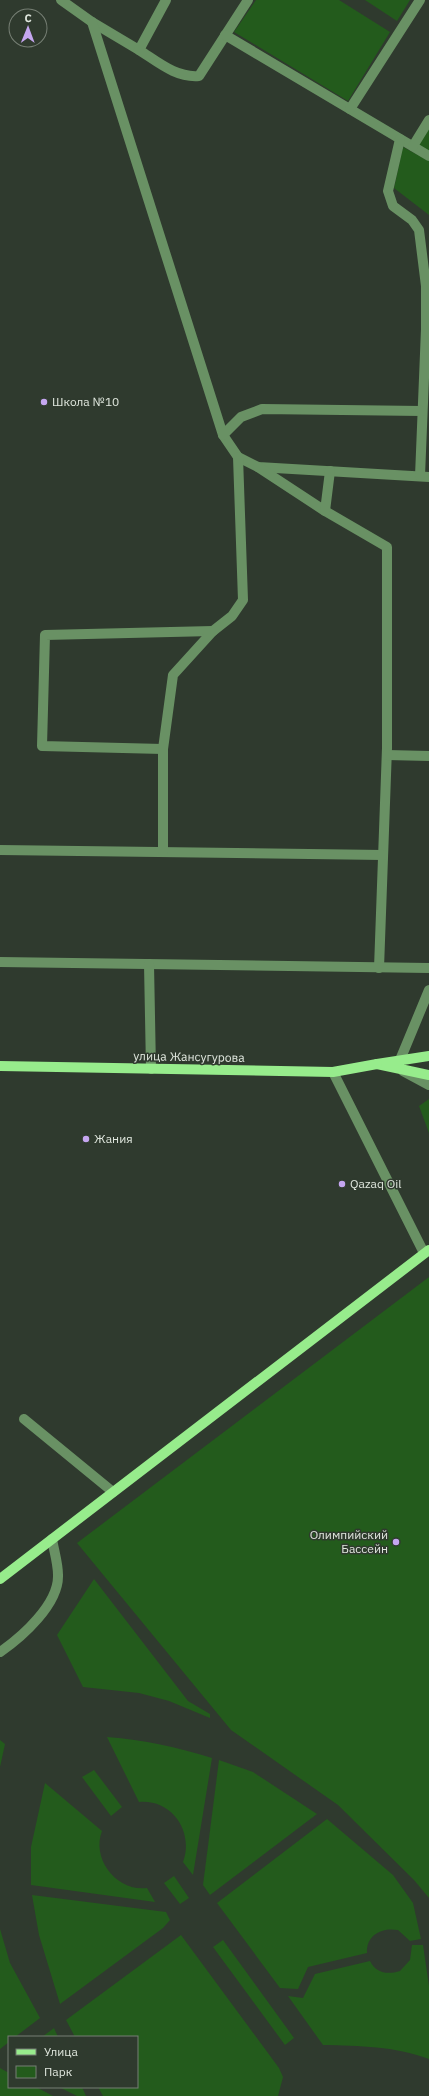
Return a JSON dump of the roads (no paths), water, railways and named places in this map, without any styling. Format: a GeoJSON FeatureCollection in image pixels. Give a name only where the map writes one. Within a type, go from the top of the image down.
{"type":"FeatureCollection","features":[{"type":"Feature","properties":{"kind":"main road","name":"улица Жансугурова"},"geometry":{"type":"LineString","coordinates":[[0,1066],[333,1072],[377,1064],[399,1064],[429,1056]]}},
{"type":"Feature","properties":{"kind":"main road","name":"улица Жансугурова"},"geometry":{"type":"LineString","coordinates":[[399,1064],[429,1075]]}},
{"type":"Feature","properties":{"kind":"main road"},"geometry":{"type":"LineString","coordinates":[[0,1579],[427,1250]]}},
{"type":"Feature","properties":{"kind":"street"},"geometry":{"type":"LineString","coordinates":[[61,0],[92,22],[178,74],[189,77],[200,76],[248,0]]}},
{"type":"Feature","properties":{"kind":"street"},"geometry":{"type":"LineString","coordinates":[[139,50],[166,0]]}},
{"type":"Feature","properties":{"kind":"street"},"geometry":{"type":"LineString","coordinates":[[350,109],[420,0]]}},
{"type":"Feature","properties":{"kind":"street"},"geometry":{"type":"LineString","coordinates":[[92,22],[223,434],[238,457],[258,467],[325,511],[386,547],[387,755],[379,968]]}},
{"type":"Feature","properties":{"kind":"street"},"geometry":{"type":"LineString","coordinates":[[225,35],[429,156]]}},
{"type":"Feature","properties":{"kind":"street"},"geometry":{"type":"LineString","coordinates":[[413,146],[429,120]]}},
{"type":"Feature","properties":{"kind":"street"},"geometry":{"type":"LineString","coordinates":[[258,467],[424,476],[422,411],[428,327],[426,286],[419,230],[412,220],[393,206],[388,191],[400,139]]}},
{"type":"Feature","properties":{"kind":"street"},"geometry":{"type":"LineString","coordinates":[[223,434],[241,417],[262,409],[422,411]]}},
{"type":"Feature","properties":{"kind":"street"},"geometry":{"type":"LineString","coordinates":[[164,852],[163,749],[173,675],[213,630],[232,616],[243,600],[238,457]]}},
{"type":"Feature","properties":{"kind":"street"},"geometry":{"type":"LineString","coordinates":[[325,511],[330,471]]}},
{"type":"Feature","properties":{"kind":"street"},"geometry":{"type":"LineString","coordinates":[[163,749],[42,746],[45,635],[213,630]]}},
{"type":"Feature","properties":{"kind":"street"},"geometry":{"type":"LineString","coordinates":[[387,755],[429,756]]}},
{"type":"Feature","properties":{"kind":"street"},"geometry":{"type":"LineString","coordinates":[[0,850],[383,855]]}},
{"type":"Feature","properties":{"kind":"street"},"geometry":{"type":"LineString","coordinates":[[0,962],[429,968]]}},
{"type":"Feature","properties":{"kind":"street"},"geometry":{"type":"LineString","coordinates":[[149,964],[151,1069]]}},
{"type":"Feature","properties":{"kind":"street"},"geometry":{"type":"LineString","coordinates":[[429,990],[399,1064],[429,1085]]}},
{"type":"Feature","properties":{"kind":"street"},"geometry":{"type":"LineString","coordinates":[[333,1072],[427,1250]]}},
{"type":"Feature","properties":{"kind":"street"},"geometry":{"type":"LineString","coordinates":[[24,1419],[113,1492]]}},
{"type":"Feature","properties":{"kind":"street"},"geometry":{"type":"LineString","coordinates":[[0,1652],[29,1628],[52,1600],[58,1577],[52,1539]]}},
{"type":"Feature","properties":{"kind":"place","name":"Школа №10"},"geometry":{"type":"Point","coordinates":[44,402]}},
{"type":"Feature","properties":{"kind":"place","name":"Жания"},"geometry":{"type":"Point","coordinates":[86,1139]}},
{"type":"Feature","properties":{"kind":"place","name":"Qazaq Oil"},"geometry":{"type":"Point","coordinates":[342,1184]}},
{"type":"Feature","properties":{"kind":"place","name":"Олимпийский Бассейн"},"geometry":{"type":"Point","coordinates":[396,1542]}}]}
